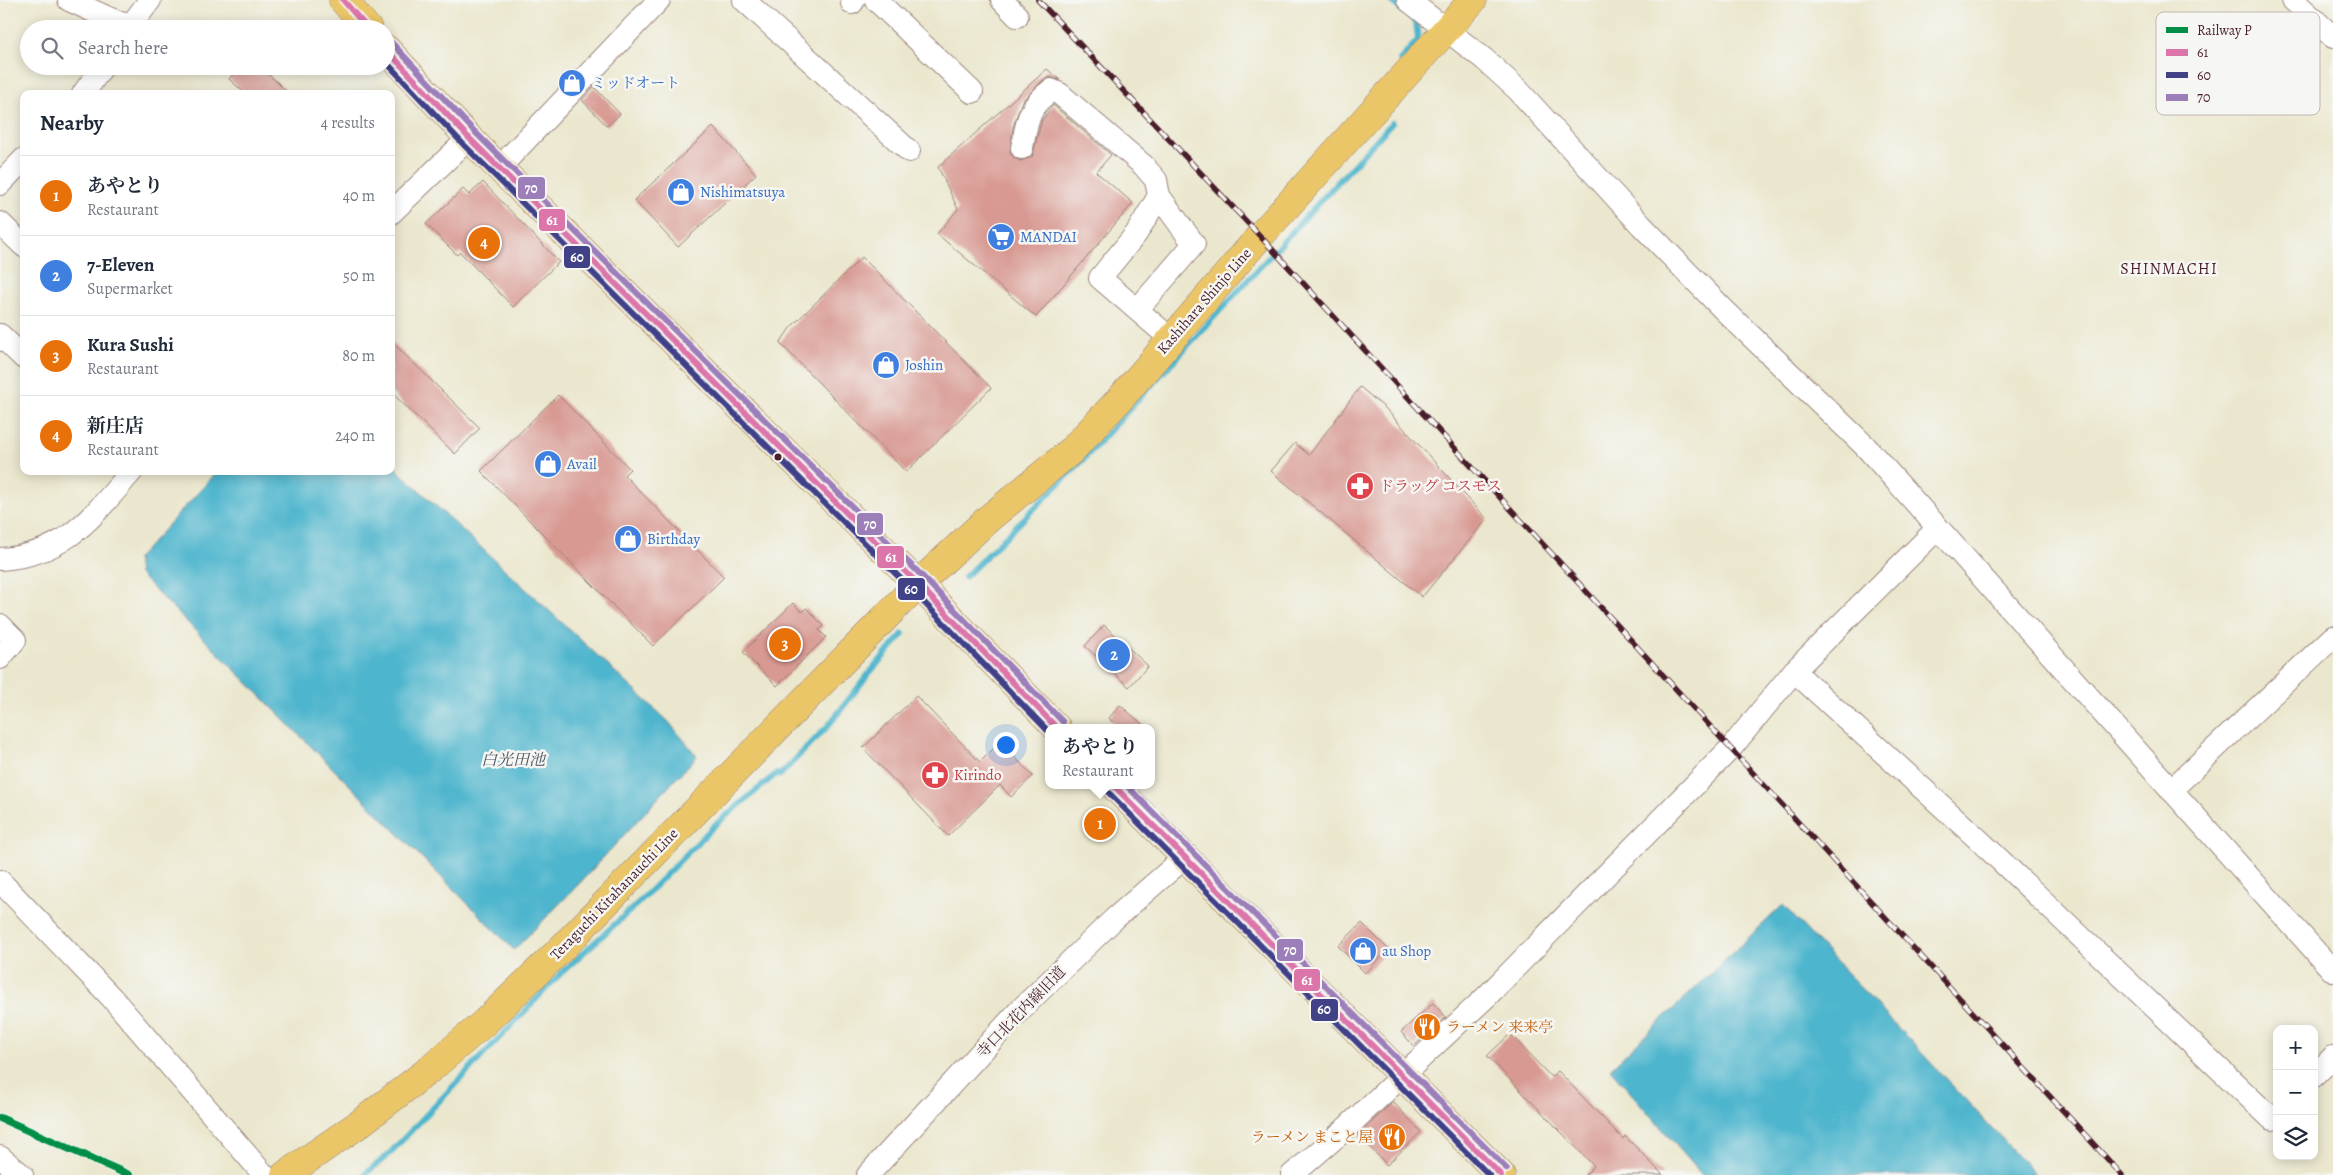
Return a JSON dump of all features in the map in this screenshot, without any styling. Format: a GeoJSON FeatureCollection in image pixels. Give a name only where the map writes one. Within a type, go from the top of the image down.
{"type":"FeatureCollection","features":[{"type":"Feature","properties":{"kind":"main road"},"geometry":{"type":"LineString","coordinates":[[343,0],[360,20]]}},
{"type":"Feature","properties":{"kind":"main road","name":"Kashihara Shinjo Line"},"geometry":{"type":"LineString","coordinates":[[918,584],[988,519],[1071,451],[1260,236],[1473,0]]}},
{"type":"Feature","properties":{"kind":"main road"},"geometry":{"type":"LineString","coordinates":[[395,59],[499,168],[918,584],[1053,724]]}},
{"type":"Feature","properties":{"kind":"main road","name":"Teraguchi Kitahanauchi Line"},"geometry":{"type":"LineString","coordinates":[[285,1175],[359,1124],[429,1070],[485,1022],[558,952],[918,584]]}},
{"type":"Feature","properties":{"kind":"main road"},"geometry":{"type":"LineString","coordinates":[[1117,789],[1501,1175]]}},
{"type":"Feature","properties":{"kind":"street"},"geometry":{"type":"LineString","coordinates":[[69,0],[113,20]]}},
{"type":"Feature","properties":{"kind":"street"},"geometry":{"type":"LineString","coordinates":[[135,20],[150,0]]}},
{"type":"Feature","properties":{"kind":"street"},"geometry":{"type":"LineString","coordinates":[[499,168],[659,0]]}},
{"type":"Feature","properties":{"kind":"street"},"geometry":{"type":"LineString","coordinates":[[744,0],[909,151]]}},
{"type":"Feature","properties":{"kind":"street"},"geometry":{"type":"LineString","coordinates":[[876,0],[972,92]]}},
{"type":"Feature","properties":{"kind":"street"},"geometry":{"type":"LineString","coordinates":[[1002,0],[1017,16]]}},
{"type":"Feature","properties":{"kind":"street"},"geometry":{"type":"LineString","coordinates":[[1408,0],[1484,59],[1518,90],[1642,226],[1710,296],[1865,446],[2333,971]]}},
{"type":"Feature","properties":{"kind":"street"},"geometry":{"type":"LineString","coordinates":[[2293,0],[2306,12]]}},
{"type":"Feature","properties":{"kind":"street"},"geometry":{"type":"LineString","coordinates":[[2320,25],[2333,37]]}},
{"type":"Feature","properties":{"kind":"street"},"geometry":{"type":"LineString","coordinates":[[1022,148],[1028,116],[1038,100],[1051,90],[1060,94],[1143,165],[1156,180],[1159,196],[1194,244],[1137,310]]}},
{"type":"Feature","properties":{"kind":"street"},"geometry":{"type":"LineString","coordinates":[[395,209],[470,138]]}},
{"type":"Feature","properties":{"kind":"street"},"geometry":{"type":"LineString","coordinates":[[0,184],[20,163]]}},
{"type":"Feature","properties":{"kind":"street"},"geometry":{"type":"LineString","coordinates":[[1159,196],[1136,234],[1100,278],[1171,339]]}},
{"type":"Feature","properties":{"kind":"street"},"geometry":{"type":"LineString","coordinates":[[0,223],[20,242]]}},
{"type":"Feature","properties":{"kind":"street"},"geometry":{"type":"LineString","coordinates":[[0,335],[20,354]]}},
{"type":"Feature","properties":{"kind":"street"},"geometry":{"type":"LineString","coordinates":[[0,559],[21,558],[47,550],[70,536],[92,517],[128,475]]}},
{"type":"Feature","properties":{"kind":"street"},"geometry":{"type":"LineString","coordinates":[[1302,1172],[1486,997],[1731,748],[1794,671],[1937,529]]}},
{"type":"Feature","properties":{"kind":"street"},"geometry":{"type":"LineString","coordinates":[[0,625],[14,640],[0,658]]}},
{"type":"Feature","properties":{"kind":"street"},"geometry":{"type":"LineString","coordinates":[[2171,790],[2333,637]]}},
{"type":"Feature","properties":{"kind":"street"},"geometry":{"type":"LineString","coordinates":[[1794,671],[1980,841],[2272,1119],[2276,1115]]}},
{"type":"Feature","properties":{"kind":"street","name":"寺口北花内線旧道"},"geometry":{"type":"LineString","coordinates":[[868,1175],[1018,1012],[1114,919],[1184,858]]}},
{"type":"Feature","properties":{"kind":"street"},"geometry":{"type":"LineString","coordinates":[[0,881],[112,998],[264,1175]]}},
{"type":"Feature","properties":{"kind":"street"},"geometry":{"type":"LineString","coordinates":[[2318,1072],[2333,1057]]}},
{"type":"Feature","properties":{"kind":"street"},"geometry":{"type":"LineString","coordinates":[[0,1157],[22,1175]]}},
{"type":"Feature","properties":{"kind":"water","name":"白光田池"},"geometry":{"type":"Polygon","coordinates":[[[395,468],[668,721],[697,756],[578,885],[514,950],[139,574],[137,559],[214,475],[395,475],[395,468]]]}},
{"type":"Feature","properties":{"kind":"water"},"geometry":{"type":"Polygon","coordinates":[[[1783,905],[2036,1175],[1702,1175],[1610,1069],[1783,905]]]}},
{"type":"Feature","properties":{"kind":"building"},"geometry":{"type":"Polygon","coordinates":[[[1047,69],[1060,80],[1050,77],[1043,80],[1022,101],[1013,127],[1010,153],[1020,161],[1032,157],[1042,120],[1053,105],[1111,155],[1096,172],[1133,203],[1036,317],[937,234],[958,209],[938,167],[1047,69]]]}},
{"type":"Feature","properties":{"kind":"building"},"geometry":{"type":"Polygon","coordinates":[[[232,75],[269,75],[286,90],[241,90],[229,79],[232,75]]]}},
{"type":"Feature","properties":{"kind":"building"},"geometry":{"type":"Polygon","coordinates":[[[594,87],[620,114],[607,126],[582,100],[594,87]]]}},
{"type":"Feature","properties":{"kind":"building"},"geometry":{"type":"Polygon","coordinates":[[[713,127],[756,174],[678,247],[634,200],[713,127]]]}},
{"type":"Feature","properties":{"kind":"building"},"geometry":{"type":"Polygon","coordinates":[[[483,182],[559,262],[513,307],[460,252],[457,255],[426,224],[463,189],[469,195],[483,182]]]}},
{"type":"Feature","properties":{"kind":"building","name":"Joshin"},"geometry":{"type":"Polygon","coordinates":[[[862,257],[991,388],[906,472],[780,343],[790,328],[862,257]]]}},
{"type":"Feature","properties":{"kind":"building"},"geometry":{"type":"Polygon","coordinates":[[[395,345],[480,428],[455,454],[395,396],[395,345]]]}},
{"type":"Feature","properties":{"kind":"building"},"geometry":{"type":"Polygon","coordinates":[[[1360,387],[1385,408],[1487,519],[1422,597],[1271,471],[1295,443],[1309,455],[1360,387]]]}},
{"type":"Feature","properties":{"kind":"building"},"geometry":{"type":"Polygon","coordinates":[[[558,395],[630,469],[624,475],[724,577],[653,646],[481,471],[558,395]]]}},
{"type":"Feature","properties":{"kind":"building"},"geometry":{"type":"Polygon","coordinates":[[[793,603],[802,612],[806,608],[824,626],[819,630],[826,637],[777,686],[743,652],[793,603]]]}},
{"type":"Feature","properties":{"kind":"building"},"geometry":{"type":"Polygon","coordinates":[[[1104,625],[1148,666],[1129,687],[1085,646],[1104,625]]]}},
{"type":"Feature","properties":{"kind":"building","name":"Kirindo"},"geometry":{"type":"Polygon","coordinates":[[[916,696],[980,762],[1000,742],[1033,776],[1011,797],[1000,785],[948,836],[863,748],[916,696]]]}},
{"type":"Feature","properties":{"kind":"building"},"geometry":{"type":"Polygon","coordinates":[[[1120,705],[1142,724],[1115,724],[1109,718],[1120,705]]]}},
{"type":"Feature","properties":{"kind":"building"},"geometry":{"type":"Polygon","coordinates":[[[1362,923],[1389,950],[1365,973],[1338,946],[1362,923]]]}},
{"type":"Feature","properties":{"kind":"building"},"geometry":{"type":"Polygon","coordinates":[[[1433,1003],[1446,1017],[1414,1046],[1401,1032],[1433,1003]]]}},
{"type":"Feature","properties":{"kind":"building"},"geometry":{"type":"Polygon","coordinates":[[[1510,1034],[1551,1077],[1558,1071],[1623,1139],[1625,1136],[1663,1175],[1585,1175],[1594,1166],[1487,1056],[1510,1034]]]}},
{"type":"Feature","properties":{"kind":"building"},"geometry":{"type":"Polygon","coordinates":[[[1393,1102],[1421,1132],[1387,1165],[1358,1135],[1393,1102]]]}},
{"type":"Feature","properties":{"kind":"waterway"},"geometry":{"type":"LineString","coordinates":[[1390,0],[1416,22],[1418,40],[1400,60]]}},
{"type":"Feature","properties":{"kind":"waterway"},"geometry":{"type":"LineString","coordinates":[[965,577],[1082,461],[1392,123]]}},
{"type":"Feature","properties":{"kind":"waterway"},"geometry":{"type":"LineString","coordinates":[[364,1175],[389,1154],[560,974],[635,906],[715,825],[776,774],[780,775],[828,726],[903,634]]}},
{"type":"Feature","properties":{"kind":"railway"},"geometry":{"type":"LineString","coordinates":[[1038,0],[1260,236],[2122,1175]]}},
{"type":"Feature","properties":{"kind":"rail line","name":"P"},"geometry":{"type":"LineString","coordinates":[[0,1118],[129,1175]]}},
{"type":"Feature","properties":{"kind":"transit line","name":"61"},"geometry":{"type":"LineString","coordinates":[[343,0],[360,20]]}},
{"type":"Feature","properties":{"kind":"transit line","name":"70"},"geometry":{"type":"LineString","coordinates":[[395,46],[475,132],[924,578],[1063,722]]}},
{"type":"Feature","properties":{"kind":"transit line","name":"61"},"geometry":{"type":"LineString","coordinates":[[395,59],[469,138],[918,584],[1053,724]]}},
{"type":"Feature","properties":{"kind":"transit line","name":"60"},"geometry":{"type":"LineString","coordinates":[[395,72],[463,144],[912,590],[1045,728]]}},
{"type":"Feature","properties":{"kind":"transit line","name":"61"},"geometry":{"type":"LineString","coordinates":[[1117,789],[1501,1175]]}},
{"type":"Feature","properties":{"kind":"transit line","name":"70"},"geometry":{"type":"LineString","coordinates":[[1130,789],[1507,1169]]}},
{"type":"Feature","properties":{"kind":"transit line","name":"60"},"geometry":{"type":"LineString","coordinates":[[1107,791],[1489,1175]]}},
{"type":"Feature","properties":{"kind":"place","name":"ミッドオート"},"geometry":{"type":"Point","coordinates":[572,83]}},
{"type":"Feature","properties":{"kind":"place","name":"Nishimatsuya"},"geometry":{"type":"Point","coordinates":[681,192]}},
{"type":"Feature","properties":{"kind":"place","name":"MANDAI"},"geometry":{"type":"Point","coordinates":[1001,237]}},
{"type":"Feature","properties":{"kind":"place","name":"新庄店"},"geometry":{"type":"Point","coordinates":[484,243]}},
{"type":"Feature","properties":{"kind":"place","name":"Joshin"},"geometry":{"type":"Point","coordinates":[886,365]}},
{"type":"Feature","properties":{"kind":"place","name":"Avail"},"geometry":{"type":"Point","coordinates":[548,464]}},
{"type":"Feature","properties":{"kind":"place","name":"ドラッグ コスモス"},"geometry":{"type":"Point","coordinates":[1360,486]}},
{"type":"Feature","properties":{"kind":"place","name":"Birthday"},"geometry":{"type":"Point","coordinates":[628,539]}},
{"type":"Feature","properties":{"kind":"place","name":"Kura Sushi"},"geometry":{"type":"Point","coordinates":[785,644]}},
{"type":"Feature","properties":{"kind":"place","name":"7-Eleven"},"geometry":{"type":"Point","coordinates":[1114,655]}},
{"type":"Feature","properties":{"kind":"place","name":"Kirindo"},"geometry":{"type":"Point","coordinates":[935,775]}},
{"type":"Feature","properties":{"kind":"place","name":"あやとり"},"geometry":{"type":"Point","coordinates":[1100,824]}},
{"type":"Feature","properties":{"kind":"place","name":"au Shop"},"geometry":{"type":"Point","coordinates":[1363,951]}},
{"type":"Feature","properties":{"kind":"place","name":"ラーメン 来来亭"},"geometry":{"type":"Point","coordinates":[1427,1027]}},
{"type":"Feature","properties":{"kind":"place","name":"ラーメン まこと屋"},"geometry":{"type":"Point","coordinates":[1392,1137]}},
{"type":"Feature","properties":{"kind":"district","name":"SHINMACHI"},"geometry":{"type":"Point","coordinates":[2169,268]}}]}
